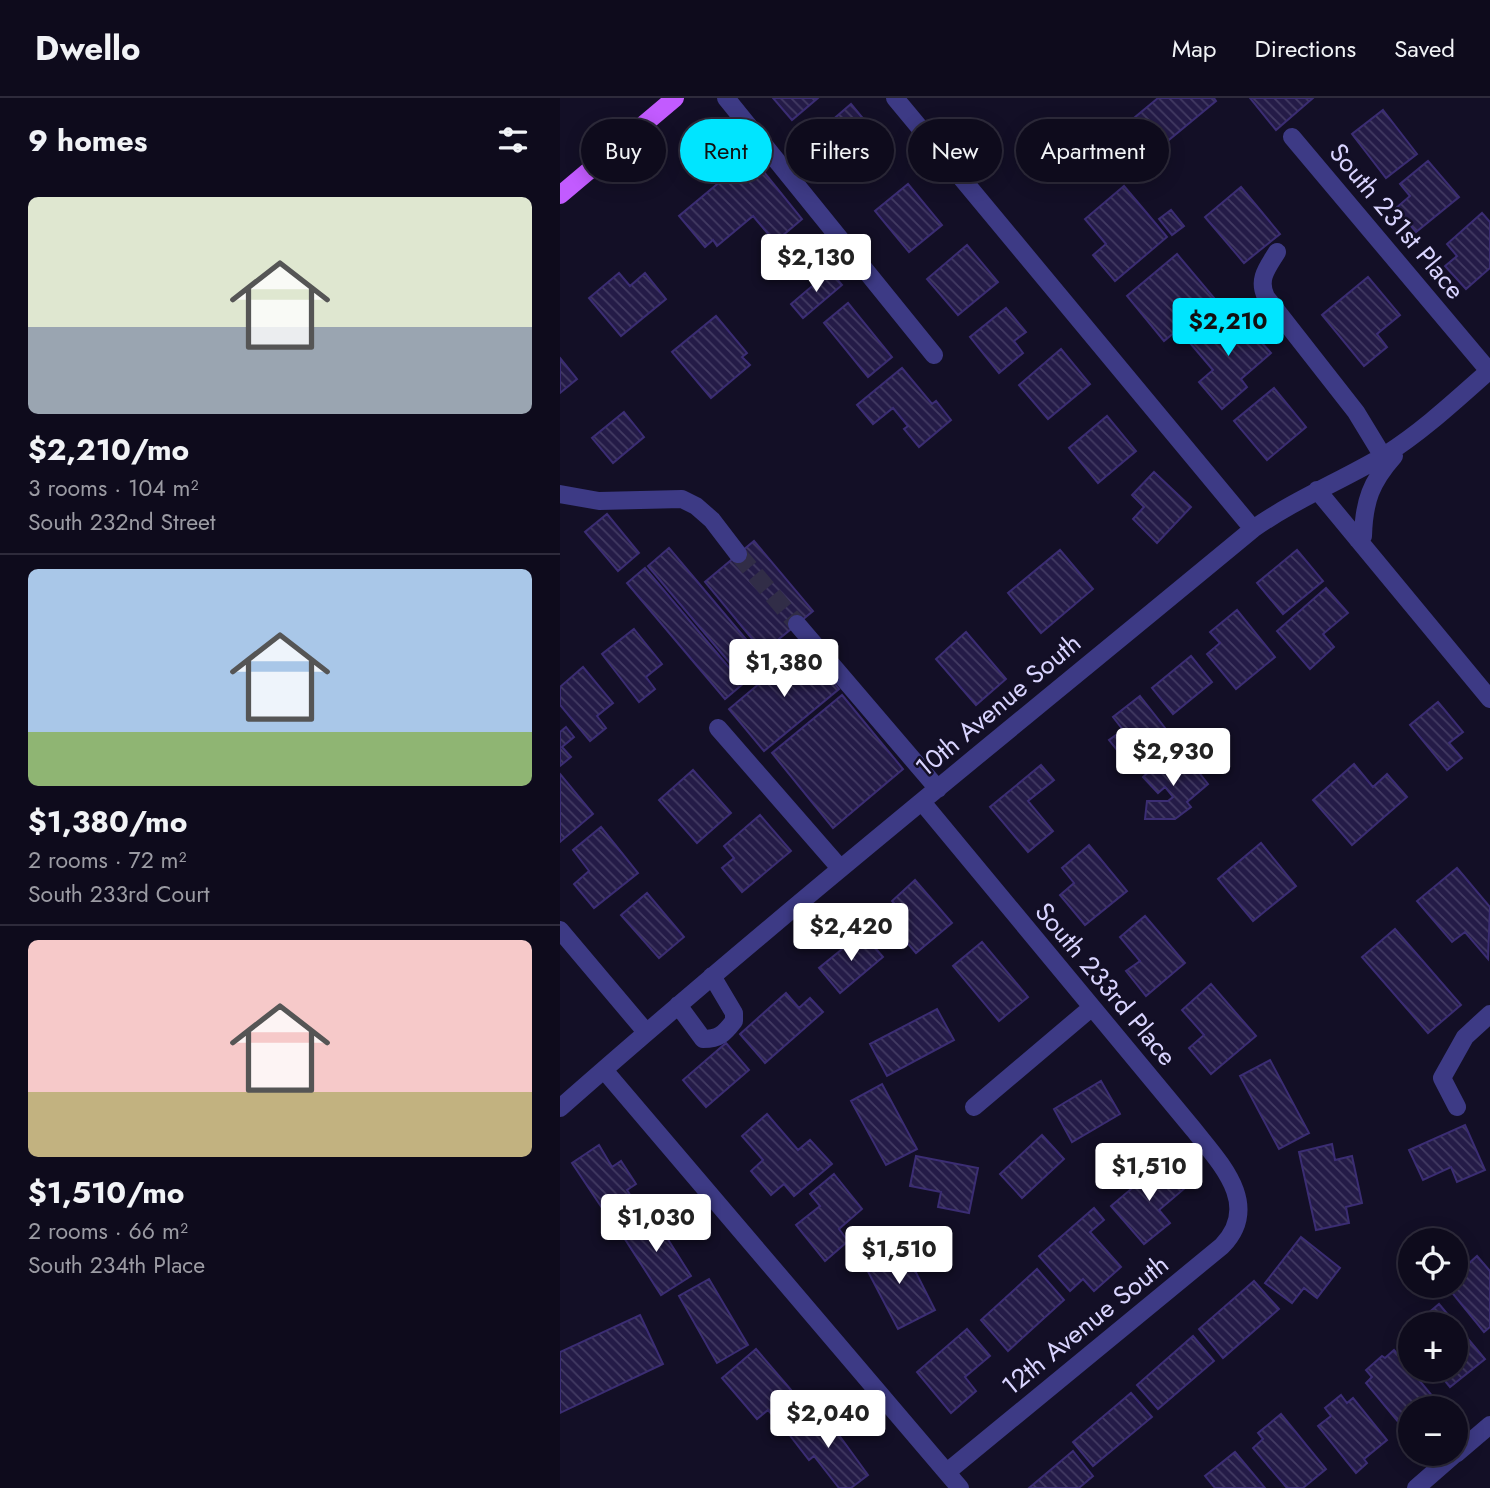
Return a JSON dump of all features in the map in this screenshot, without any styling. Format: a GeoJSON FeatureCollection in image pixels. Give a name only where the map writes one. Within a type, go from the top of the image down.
{"type":"FeatureCollection","features":[{"type":"Feature","properties":{"kind":"main road"},"geometry":{"type":"LineString","coordinates":[[560,195],[675,98]]}},
{"type":"Feature","properties":{"kind":"street"},"geometry":{"type":"LineString","coordinates":[[726,98],[934,355]]}},
{"type":"Feature","properties":{"kind":"street"},"geometry":{"type":"LineString","coordinates":[[895,98],[1253,529]]}},
{"type":"Feature","properties":{"kind":"street","name":"South 231st Place"},"geometry":{"type":"LineString","coordinates":[[1292,137],[1490,370]]}},
{"type":"Feature","properties":{"kind":"street"},"geometry":{"type":"LineString","coordinates":[[1277,251],[1263,275],[1261,287],[1266,297],[1356,412],[1385,460],[1368,494],[1363,518],[1363,536],[1359,540]]}},
{"type":"Feature","properties":{"kind":"street","name":"10th Avenue South"},"geometry":{"type":"LineString","coordinates":[[560,1108],[840,868],[1253,529],[1317,490],[1385,460],[1490,370]]}},
{"type":"Feature","properties":{"kind":"street"},"geometry":{"type":"LineString","coordinates":[[1317,490],[1490,699]]}},
{"type":"Feature","properties":{"kind":"street"},"geometry":{"type":"LineString","coordinates":[[560,494],[599,501],[682,499],[696,506],[712,520],[738,554]]}},
{"type":"Feature","properties":{"kind":"street"},"geometry":{"type":"LineString","coordinates":[[797,624],[937,789]]}},
{"type":"Feature","properties":{"kind":"street"},"geometry":{"type":"LineString","coordinates":[[718,728],[840,868]]}},
{"type":"Feature","properties":{"kind":"street","name":"South 233rd Place"},"geometry":{"type":"LineString","coordinates":[[922,802],[1218,1161],[1236,1191],[1238,1206]]}},
{"type":"Feature","properties":{"kind":"street"},"geometry":{"type":"LineString","coordinates":[[560,930],[646,1032]]}},
{"type":"Feature","properties":{"kind":"street"},"geometry":{"type":"LineString","coordinates":[[678,1005],[703,1039],[717,1039],[734,1021],[733,1013],[712,976]]}},
{"type":"Feature","properties":{"kind":"street"},"geometry":{"type":"LineString","coordinates":[[974,1107],[1091,1008]]}},
{"type":"Feature","properties":{"kind":"street"},"geometry":{"type":"LineString","coordinates":[[1457,1107],[1441,1078],[1465,1037],[1490,1014]]}},
{"type":"Feature","properties":{"kind":"street"},"geometry":{"type":"LineString","coordinates":[[604,1070],[960,1488]]}},
{"type":"Feature","properties":{"kind":"street","name":"12th Avenue South"},"geometry":{"type":"LineString","coordinates":[[947,1472],[1222,1246],[1236,1224],[1238,1206]]}},
{"type":"Feature","properties":{"kind":"street"},"geometry":{"type":"LineString","coordinates":[[1468,1444],[1490,1425]]}},
{"type":"Feature","properties":{"kind":"street"},"geometry":{"type":"LineString","coordinates":[[1416,1488],[1442,1466]]}},
{"type":"Feature","properties":{"kind":"building"},"geometry":{"type":"Polygon","coordinates":[[[773,98],[818,98],[793,119],[773,98]]]}},
{"type":"Feature","properties":{"kind":"building"},"geometry":{"type":"Polygon","coordinates":[[[1158,98],[1214,98],[1216,101],[1169,140],[1169,119],[1133,119],[1158,98]]]}},
{"type":"Feature","properties":{"kind":"building"},"geometry":{"type":"Polygon","coordinates":[[[1250,98],[1313,98],[1276,130],[1250,98]]]}},
{"type":"Feature","properties":{"kind":"building"},"geometry":{"type":"Polygon","coordinates":[[[851,104],[863,119],[834,119],[851,104]]]}},
{"type":"Feature","properties":{"kind":"building"},"geometry":{"type":"Polygon","coordinates":[[[1383,110],[1417,154],[1386,178],[1352,134],[1383,110]]]}},
{"type":"Feature","properties":{"kind":"building"},"geometry":{"type":"Polygon","coordinates":[[[1428,161],[1459,197],[1416,232],[1396,208],[1410,196],[1400,184],[1428,161]]]}},
{"type":"Feature","properties":{"kind":"building"},"geometry":{"type":"Polygon","coordinates":[[[720,182],[772,182],[802,219],[775,242],[753,216],[717,246],[713,240],[705,247],[679,216],[720,182]]]}},
{"type":"Feature","properties":{"kind":"building"},"geometry":{"type":"Polygon","coordinates":[[[908,184],[942,225],[909,252],[875,211],[908,184]]]}},
{"type":"Feature","properties":{"kind":"building"},"geometry":{"type":"Polygon","coordinates":[[[1124,186],[1167,237],[1115,281],[1093,255],[1106,244],[1085,219],[1124,186]]]}},
{"type":"Feature","properties":{"kind":"building"},"geometry":{"type":"Polygon","coordinates":[[[1241,187],[1280,234],[1244,263],[1205,217],[1241,187]]]}},
{"type":"Feature","properties":{"kind":"building"},"geometry":{"type":"Polygon","coordinates":[[[1171,210],[1184,226],[1172,235],[1159,219],[1171,210]]]}},
{"type":"Feature","properties":{"kind":"building"},"geometry":{"type":"Polygon","coordinates":[[[1482,213],[1490,222],[1490,268],[1466,289],[1445,266],[1457,256],[1447,244],[1482,213]]]}},
{"type":"Feature","properties":{"kind":"building"},"geometry":{"type":"Polygon","coordinates":[[[967,245],[998,282],[958,315],[927,279],[967,245]]]}},
{"type":"Feature","properties":{"kind":"building"},"geometry":{"type":"Polygon","coordinates":[[[1177,254],[1215,299],[1164,341],[1127,296],[1177,254]]]}},
{"type":"Feature","properties":{"kind":"building"},"geometry":{"type":"Polygon","coordinates":[[[830,271],[842,285],[803,318],[791,304],[830,271]]]}},
{"type":"Feature","properties":{"kind":"building"},"geometry":{"type":"Polygon","coordinates":[[[619,273],[630,286],[645,273],[666,299],[621,336],[589,298],[619,273]]]}},
{"type":"Feature","properties":{"kind":"building"},"geometry":{"type":"Polygon","coordinates":[[[1368,277],[1400,315],[1377,334],[1387,347],[1364,366],[1322,315],[1368,277]]]}},
{"type":"Feature","properties":{"kind":"building"},"geometry":{"type":"Polygon","coordinates":[[[848,303],[892,357],[868,377],[824,323],[848,303]]]}},
{"type":"Feature","properties":{"kind":"building"},"geometry":{"type":"Polygon","coordinates":[[[1006,308],[1026,332],[1014,341],[1023,353],[999,373],[970,337],[1006,308]]]}},
{"type":"Feature","properties":{"kind":"building"},"geometry":{"type":"Polygon","coordinates":[[[1225,312],[1247,335],[1251,331],[1271,353],[1241,379],[1247,387],[1222,409],[1199,382],[1213,370],[1190,343],[1225,312]]]}},
{"type":"Feature","properties":{"kind":"building"},"geometry":{"type":"Polygon","coordinates":[[[716,316],[747,353],[742,357],[750,365],[711,398],[672,352],[716,316]]]}},
{"type":"Feature","properties":{"kind":"building"},"geometry":{"type":"Polygon","coordinates":[[[1061,349],[1090,384],[1048,419],[1019,385],[1061,349]]]}},
{"type":"Feature","properties":{"kind":"building"},"geometry":{"type":"Polygon","coordinates":[[[560,358],[577,379],[560,393],[560,358]]]}},
{"type":"Feature","properties":{"kind":"building"},"geometry":{"type":"Polygon","coordinates":[[[902,368],[932,404],[936,401],[951,420],[919,447],[904,429],[908,426],[893,408],[873,424],[857,405],[902,368]]]}},
{"type":"Feature","properties":{"kind":"building"},"geometry":{"type":"Polygon","coordinates":[[[1274,388],[1306,427],[1267,460],[1234,421],[1274,388]]]}},
{"type":"Feature","properties":{"kind":"building"},"geometry":{"type":"Polygon","coordinates":[[[624,412],[644,437],[613,463],[592,438],[624,412]]]}},
{"type":"Feature","properties":{"kind":"building"},"geometry":{"type":"Polygon","coordinates":[[[1107,416],[1136,451],[1098,483],[1069,448],[1107,416]]]}},
{"type":"Feature","properties":{"kind":"building"},"geometry":{"type":"Polygon","coordinates":[[[1154,472],[1191,507],[1157,543],[1133,519],[1144,507],[1132,495],[1154,472]]]}},
{"type":"Feature","properties":{"kind":"building"},"geometry":{"type":"Polygon","coordinates":[[[607,514],[639,553],[618,571],[585,532],[607,514]]]}},
{"type":"Feature","properties":{"kind":"building"},"geometry":{"type":"Polygon","coordinates":[[[754,541],[813,611],[763,652],[705,582],[754,541]]]}},
{"type":"Feature","properties":{"kind":"building"},"geometry":{"type":"Polygon","coordinates":[[[669,548],[766,663],[745,681],[648,566],[669,548]]]}},
{"type":"Feature","properties":{"kind":"building"},"geometry":{"type":"Polygon","coordinates":[[[1060,550],[1093,589],[1041,633],[1008,593],[1060,550]]]}},
{"type":"Feature","properties":{"kind":"building"},"geometry":{"type":"Polygon","coordinates":[[[1297,550],[1323,581],[1283,614],[1257,583],[1297,550]]]}},
{"type":"Feature","properties":{"kind":"building"},"geometry":{"type":"Polygon","coordinates":[[[645,568],[743,684],[725,699],[627,583],[645,568]]]}},
{"type":"Feature","properties":{"kind":"building"},"geometry":{"type":"Polygon","coordinates":[[[1326,588],[1348,613],[1323,634],[1334,647],[1310,669],[1277,631],[1326,588]]]}},
{"type":"Feature","properties":{"kind":"building"},"geometry":{"type":"Polygon","coordinates":[[[1237,610],[1275,657],[1236,689],[1207,654],[1220,643],[1210,632],[1237,610]]]}},
{"type":"Feature","properties":{"kind":"building"},"geometry":{"type":"Polygon","coordinates":[[[634,629],[662,664],[646,677],[655,689],[639,702],[602,654],[634,629]]]}},
{"type":"Feature","properties":{"kind":"building"},"geometry":{"type":"Polygon","coordinates":[[[966,632],[1006,679],[976,705],[936,659],[966,632]]]}},
{"type":"Feature","properties":{"kind":"building"},"geometry":{"type":"Polygon","coordinates":[[[804,646],[839,689],[764,751],[729,709],[804,646]]]}},
{"type":"Feature","properties":{"kind":"building"},"geometry":{"type":"Polygon","coordinates":[[[1191,656],[1212,682],[1173,714],[1152,688],[1191,656]]]}},
{"type":"Feature","properties":{"kind":"building"},"geometry":{"type":"Polygon","coordinates":[[[583,667],[613,703],[597,716],[606,728],[590,741],[560,705],[560,687],[583,667]]]}},
{"type":"Feature","properties":{"kind":"building"},"geometry":{"type":"Polygon","coordinates":[[[842,695],[903,769],[833,828],[772,753],[842,695]]]}},
{"type":"Feature","properties":{"kind":"building"},"geometry":{"type":"Polygon","coordinates":[[[1140,696],[1169,733],[1129,765],[1109,740],[1123,730],[1113,717],[1140,696]]]}},
{"type":"Feature","properties":{"kind":"building"},"geometry":{"type":"Polygon","coordinates":[[[1438,702],[1463,732],[1449,743],[1462,758],[1447,770],[1410,725],[1438,702]]]}},
{"type":"Feature","properties":{"kind":"building"},"geometry":{"type":"Polygon","coordinates":[[[566,727],[574,737],[562,747],[571,757],[560,766],[560,732],[566,727]]]}},
{"type":"Feature","properties":{"kind":"building"},"geometry":{"type":"Polygon","coordinates":[[[1171,752],[1182,768],[1190,761],[1208,784],[1187,802],[1191,807],[1175,819],[1145,819],[1147,801],[1168,801],[1173,797],[1165,787],[1158,793],[1143,777],[1171,752]]]}},
{"type":"Feature","properties":{"kind":"building"},"geometry":{"type":"Polygon","coordinates":[[[1354,764],[1373,787],[1387,774],[1407,797],[1352,845],[1313,800],[1354,764]]]}},
{"type":"Feature","properties":{"kind":"building"},"geometry":{"type":"Polygon","coordinates":[[[1041,765],[1054,780],[1028,801],[1053,831],[1028,852],[990,807],[1041,765]]]}},
{"type":"Feature","properties":{"kind":"building"},"geometry":{"type":"Polygon","coordinates":[[[693,770],[731,813],[697,843],[659,800],[693,770]]]}},
{"type":"Feature","properties":{"kind":"building"},"geometry":{"type":"Polygon","coordinates":[[[560,774],[593,814],[560,842],[560,774]]]}},
{"type":"Feature","properties":{"kind":"building"},"geometry":{"type":"Polygon","coordinates":[[[760,815],[791,851],[742,892],[722,868],[734,858],[724,846],[760,815]]]}},
{"type":"Feature","properties":{"kind":"building"},"geometry":{"type":"Polygon","coordinates":[[[601,827],[638,873],[594,908],[574,884],[589,871],[573,850],[601,827]]]}},
{"type":"Feature","properties":{"kind":"building"},"geometry":{"type":"Polygon","coordinates":[[[1261,843],[1296,886],[1253,921],[1218,879],[1261,843]]]}},
{"type":"Feature","properties":{"kind":"building"},"geometry":{"type":"Polygon","coordinates":[[[1089,845],[1127,891],[1085,925],[1060,895],[1074,883],[1062,868],[1089,845]]]}},
{"type":"Feature","properties":{"kind":"building"},"geometry":{"type":"Polygon","coordinates":[[[1457,868],[1490,907],[1488,959],[1465,932],[1452,942],[1417,901],[1457,868]]]}},
{"type":"Feature","properties":{"kind":"building"},"geometry":{"type":"Polygon","coordinates":[[[915,880],[952,923],[916,953],[892,925],[904,915],[892,901],[915,880]]]}},
{"type":"Feature","properties":{"kind":"building"},"geometry":{"type":"Polygon","coordinates":[[[647,893],[684,937],[659,958],[621,915],[647,893]]]}},
{"type":"Feature","properties":{"kind":"building"},"geometry":{"type":"Polygon","coordinates":[[[1145,916],[1185,963],[1146,996],[1126,971],[1140,961],[1120,937],[1145,916]]]}},
{"type":"Feature","properties":{"kind":"building"},"geometry":{"type":"Polygon","coordinates":[[[1395,929],[1461,1005],[1428,1033],[1362,957],[1395,929]]]}},
{"type":"Feature","properties":{"kind":"building"},"geometry":{"type":"Polygon","coordinates":[[[862,933],[883,957],[840,993],[819,968],[862,933]]]}},
{"type":"Feature","properties":{"kind":"building"},"geometry":{"type":"Polygon","coordinates":[[[982,942],[1028,997],[999,1021],[953,966],[982,942]]]}},
{"type":"Feature","properties":{"kind":"building"},"geometry":{"type":"Polygon","coordinates":[[[1211,984],[1256,1036],[1211,1074],[1189,1048],[1204,1035],[1182,1010],[1211,984]]]}},
{"type":"Feature","properties":{"kind":"building"},"geometry":{"type":"Polygon","coordinates":[[[786,993],[799,1008],[810,998],[823,1012],[765,1063],[740,1034],[786,993]]]}},
{"type":"Feature","properties":{"kind":"building"},"geometry":{"type":"Polygon","coordinates":[[[937,1009],[954,1040],[887,1076],[870,1044],[937,1009]]]}},
{"type":"Feature","properties":{"kind":"building"},"geometry":{"type":"Polygon","coordinates":[[[726,1043],[749,1070],[706,1107],[683,1080],[726,1043]]]}},
{"type":"Feature","properties":{"kind":"building"},"geometry":{"type":"Polygon","coordinates":[[[1270,1060],[1309,1133],[1279,1149],[1240,1076],[1270,1060]]]}},
{"type":"Feature","properties":{"kind":"building"},"geometry":{"type":"Polygon","coordinates":[[[1101,1081],[1120,1114],[1072,1142],[1054,1109],[1101,1081]]]}},
{"type":"Feature","properties":{"kind":"building"},"geometry":{"type":"Polygon","coordinates":[[[882,1084],[917,1149],[886,1165],[851,1101],[882,1084]]]}},
{"type":"Feature","properties":{"kind":"building"},"geometry":{"type":"Polygon","coordinates":[[[767,1114],[798,1150],[810,1140],[832,1164],[794,1196],[784,1184],[771,1195],[751,1171],[763,1160],[742,1136],[767,1114]]]}},
{"type":"Feature","properties":{"kind":"building"},"geometry":{"type":"Polygon","coordinates":[[[1465,1125],[1485,1170],[1457,1182],[1451,1167],[1423,1180],[1409,1150],[1465,1125]]]}},
{"type":"Feature","properties":{"kind":"building"},"geometry":{"type":"Polygon","coordinates":[[[1042,1135],[1064,1159],[1022,1198],[1000,1174],[1042,1135]]]}},
{"type":"Feature","properties":{"kind":"building"},"geometry":{"type":"Polygon","coordinates":[[[1332,1144],[1335,1160],[1352,1156],[1362,1203],[1346,1207],[1349,1223],[1316,1230],[1299,1152],[1332,1144]]]}},
{"type":"Feature","properties":{"kind":"building"},"geometry":{"type":"Polygon","coordinates":[[[599,1145],[612,1167],[621,1161],[636,1184],[627,1190],[636,1204],[610,1220],[572,1163],[599,1145]]]}},
{"type":"Feature","properties":{"kind":"building"},"geometry":{"type":"Polygon","coordinates":[[[916,1156],[978,1168],[969,1213],[938,1207],[941,1192],[910,1186],[916,1156]]]}},
{"type":"Feature","properties":{"kind":"building"},"geometry":{"type":"Polygon","coordinates":[[[1163,1162],[1185,1188],[1159,1210],[1170,1223],[1144,1244],[1111,1206],[1163,1162]]]}},
{"type":"Feature","properties":{"kind":"building"},"geometry":{"type":"Polygon","coordinates":[[[834,1174],[862,1209],[839,1229],[848,1241],[825,1261],[796,1225],[820,1206],[810,1194],[834,1174]]]}},
{"type":"Feature","properties":{"kind":"building"},"geometry":{"type":"Polygon","coordinates":[[[1094,1208],[1104,1220],[1090,1232],[1121,1267],[1094,1291],[1083,1279],[1070,1291],[1039,1256],[1094,1208]]]}},
{"type":"Feature","properties":{"kind":"building"},"geometry":{"type":"Polygon","coordinates":[[[652,1214],[691,1276],[661,1295],[621,1233],[652,1214]]]}},
{"type":"Feature","properties":{"kind":"building"},"geometry":{"type":"Polygon","coordinates":[[[1301,1237],[1340,1268],[1317,1298],[1304,1288],[1292,1303],[1265,1283],[1301,1237]]]}},
{"type":"Feature","properties":{"kind":"building"},"geometry":{"type":"Polygon","coordinates":[[[901,1243],[935,1310],[898,1329],[863,1262],[901,1243]]]}},
{"type":"Feature","properties":{"kind":"building"},"geometry":{"type":"Polygon","coordinates":[[[1477,1256],[1490,1271],[1490,1327],[1484,1332],[1456,1298],[1468,1298],[1468,1264],[1477,1256]]]}},
{"type":"Feature","properties":{"kind":"building"},"geometry":{"type":"Polygon","coordinates":[[[1037,1269],[1064,1300],[1008,1351],[981,1320],[1037,1269]]]}},
{"type":"Feature","properties":{"kind":"building"},"geometry":{"type":"Polygon","coordinates":[[[709,1279],[748,1345],[717,1363],[679,1296],[709,1279]]]}},
{"type":"Feature","properties":{"kind":"building"},"geometry":{"type":"Polygon","coordinates":[[[1254,1281],[1279,1309],[1223,1358],[1199,1329],[1254,1281]]]}},
{"type":"Feature","properties":{"kind":"building"},"geometry":{"type":"Polygon","coordinates":[[[1439,1304],[1446,1312],[1429,1312],[1439,1304]]]}},
{"type":"Feature","properties":{"kind":"building"},"geometry":{"type":"Polygon","coordinates":[[[640,1315],[663,1364],[560,1413],[560,1352],[640,1315]]]}},
{"type":"Feature","properties":{"kind":"building"},"geometry":{"type":"Polygon","coordinates":[[[967,1329],[990,1356],[965,1377],[976,1391],[951,1413],[917,1372],[967,1329]]]}},
{"type":"Feature","properties":{"kind":"building"},"geometry":{"type":"Polygon","coordinates":[[[1193,1336],[1214,1361],[1158,1409],[1137,1385],[1193,1336]]]}},
{"type":"Feature","properties":{"kind":"building"},"geometry":{"type":"Polygon","coordinates":[[[1468,1339],[1485,1359],[1468,1373],[1468,1339]]]}},
{"type":"Feature","properties":{"kind":"building"},"geometry":{"type":"Polygon","coordinates":[[[756,1349],[803,1404],[780,1424],[768,1410],[757,1419],[722,1378],[756,1349]]]}},
{"type":"Feature","properties":{"kind":"building"},"geometry":{"type":"Polygon","coordinates":[[[1394,1350],[1398,1355],[1398,1382],[1421,1382],[1432,1396],[1398,1396],[1398,1422],[1366,1383],[1372,1377],[1366,1370],[1382,1356],[1385,1358],[1394,1350]]]}},
{"type":"Feature","properties":{"kind":"building"},"geometry":{"type":"Polygon","coordinates":[[[1131,1393],[1152,1417],[1093,1466],[1073,1442],[1131,1393]]]}},
{"type":"Feature","properties":{"kind":"building"},"geometry":{"type":"Polygon","coordinates":[[[1341,1395],[1347,1403],[1353,1398],[1387,1440],[1364,1459],[1367,1463],[1356,1473],[1318,1426],[1331,1416],[1325,1408],[1341,1395]]]}},
{"type":"Feature","properties":{"kind":"building"},"geometry":{"type":"Polygon","coordinates":[[[820,1409],[868,1475],[851,1488],[839,1488],[814,1456],[809,1460],[788,1433],[820,1409]]]}},
{"type":"Feature","properties":{"kind":"building"},"geometry":{"type":"Polygon","coordinates":[[[1281,1414],[1326,1469],[1303,1488],[1287,1488],[1253,1448],[1263,1439],[1258,1433],[1281,1414]]]}},
{"type":"Feature","properties":{"kind":"building"},"geometry":{"type":"Polygon","coordinates":[[[1073,1451],[1093,1476],[1079,1488],[1029,1488],[1073,1451]]]}},
{"type":"Feature","properties":{"kind":"building"},"geometry":{"type":"Polygon","coordinates":[[[1235,1452],[1265,1488],[1215,1488],[1205,1476],[1235,1452]]]}},
{"type":"Feature","properties":{"kind":"tunnel"},"geometry":{"type":"LineString","coordinates":[[738,554],[797,624]]}}]}
